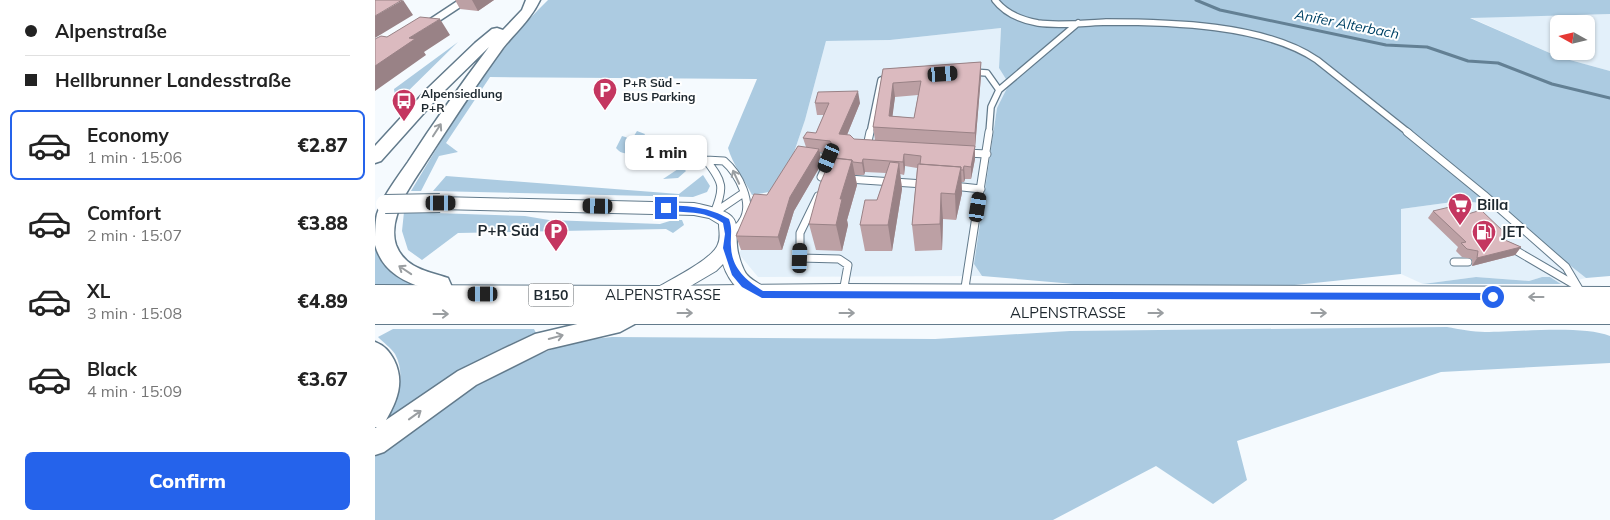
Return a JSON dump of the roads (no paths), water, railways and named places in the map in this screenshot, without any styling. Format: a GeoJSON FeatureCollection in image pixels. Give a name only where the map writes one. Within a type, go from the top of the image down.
{"type":"FeatureCollection","features":[{"type":"Feature","properties":{"kind":"main road"},"geometry":{"type":"LineString","coordinates":[[375,135],[436,71],[505,16],[533,0]]}},
{"type":"Feature","properties":{"kind":"main road"},"geometry":{"type":"LineString","coordinates":[[375,157],[404,122],[467,58],[533,0]]}},
{"type":"Feature","properties":{"kind":"main road"},"geometry":{"type":"LineString","coordinates":[[444,294],[440,284],[418,278],[402,270],[392,258],[385,243],[383,232],[387,214],[403,182],[451,109],[499,44],[528,11],[533,0]]}},
{"type":"Feature","properties":{"kind":"main road","name":"ALPENSTRASSE"},"geometry":{"type":"LineString","coordinates":[[375,295],[658,296],[843,294],[1598,305]]}},
{"type":"Feature","properties":{"kind":"main road","name":"ALPENSTRASSE"},"geometry":{"type":"LineString","coordinates":[[375,314],[1598,305]]}},
{"type":"Feature","properties":{"kind":"main road"},"geometry":{"type":"LineString","coordinates":[[375,444],[467,378],[543,341],[612,325],[636,313]]}},
{"type":"Feature","properties":{"kind":"main road"},"geometry":{"type":"LineString","coordinates":[[375,352],[383,360],[389,377],[385,399],[375,416]]}},
{"type":"Feature","properties":{"kind":"street"},"geometry":{"type":"LineString","coordinates":[[409,36],[466,0]]}},
{"type":"Feature","properties":{"kind":"street"},"geometry":{"type":"LineString","coordinates":[[375,204],[441,203],[689,208],[713,213],[727,221],[728,241],[736,275],[745,284],[762,295]]}},
{"type":"Feature","properties":{"kind":"street"},"geometry":{"type":"LineString","coordinates":[[658,296],[709,266],[728,241]]}},
{"type":"Feature","properties":{"kind":"lane"},"geometry":{"type":"LineString","coordinates":[[995,0],[999,7],[1025,20],[1040,23],[1206,26],[1267,39],[1305,53],[1330,69],[1484,194],[1566,267],[1598,305]]}},
{"type":"Feature","properties":{"kind":"lane"},"geometry":{"type":"LineString","coordinates":[[964,296],[987,154],[991,107],[999,90],[1077,23]]}},
{"type":"Feature","properties":{"kind":"lane"},"geometry":{"type":"LineString","coordinates":[[963,72],[987,73],[999,90]]}},
{"type":"Feature","properties":{"kind":"lane"},"geometry":{"type":"LineString","coordinates":[[867,146],[881,80],[895,77]]}},
{"type":"Feature","properties":{"kind":"lane"},"geometry":{"type":"LineString","coordinates":[[857,146],[877,147]]}},
{"type":"Feature","properties":{"kind":"lane"},"geometry":{"type":"LineString","coordinates":[[957,152],[987,154]]}},
{"type":"Feature","properties":{"kind":"lane"},"geometry":{"type":"LineString","coordinates":[[805,156],[829,158],[821,177],[931,185]]}},
{"type":"Feature","properties":{"kind":"lane"},"geometry":{"type":"LineString","coordinates":[[713,213],[723,191],[722,180],[707,160],[724,161],[731,167],[739,178],[742,194],[747,205],[743,222],[728,241]]}},
{"type":"Feature","properties":{"kind":"lane"},"geometry":{"type":"LineString","coordinates":[[827,178],[800,233],[800,258],[839,259],[848,265],[843,294]]}},
{"type":"Feature","properties":{"kind":"lane"},"geometry":{"type":"LineString","coordinates":[[940,186],[981,189]]}},
{"type":"Feature","properties":{"kind":"lane"},"geometry":{"type":"LineString","coordinates":[[713,213],[742,194]]}},
{"type":"Feature","properties":{"kind":"lane"},"geometry":{"type":"LineString","coordinates":[[1503,244],[1520,251],[1598,305]]}},
{"type":"Feature","properties":{"kind":"lane"},"geometry":{"type":"LineString","coordinates":[[1511,251],[1520,251]]}},
{"type":"Feature","properties":{"kind":"lane"},"geometry":{"type":"LineString","coordinates":[[1460,255],[1454,262],[1468,262]]}},
{"type":"Feature","properties":{"kind":"waterway","name":"Anifer Alterbach"},"geometry":{"type":"LineString","coordinates":[[1196,0],[1220,10],[1386,45],[1427,47],[1468,61],[1498,63],[1552,84],[1610,98]]}},
{"type":"Feature","properties":{"kind":"place","name":"P+R Süd - BUS Parking"},"geometry":{"type":"Point","coordinates":[605,111]}},
{"type":"Feature","properties":{"kind":"place","name":"Alpensiedlung P+R"},"geometry":{"type":"Point","coordinates":[404,122]}},
{"type":"Feature","properties":{"kind":"place","name":"Billa"},"geometry":{"type":"Point","coordinates":[1460,226]}},
{"type":"Feature","properties":{"kind":"place","name":"P+R Süd"},"geometry":{"type":"Point","coordinates":[556,252]}},
{"type":"Feature","properties":{"kind":"place","name":"JET"},"geometry":{"type":"Point","coordinates":[1484,253]}}]}
